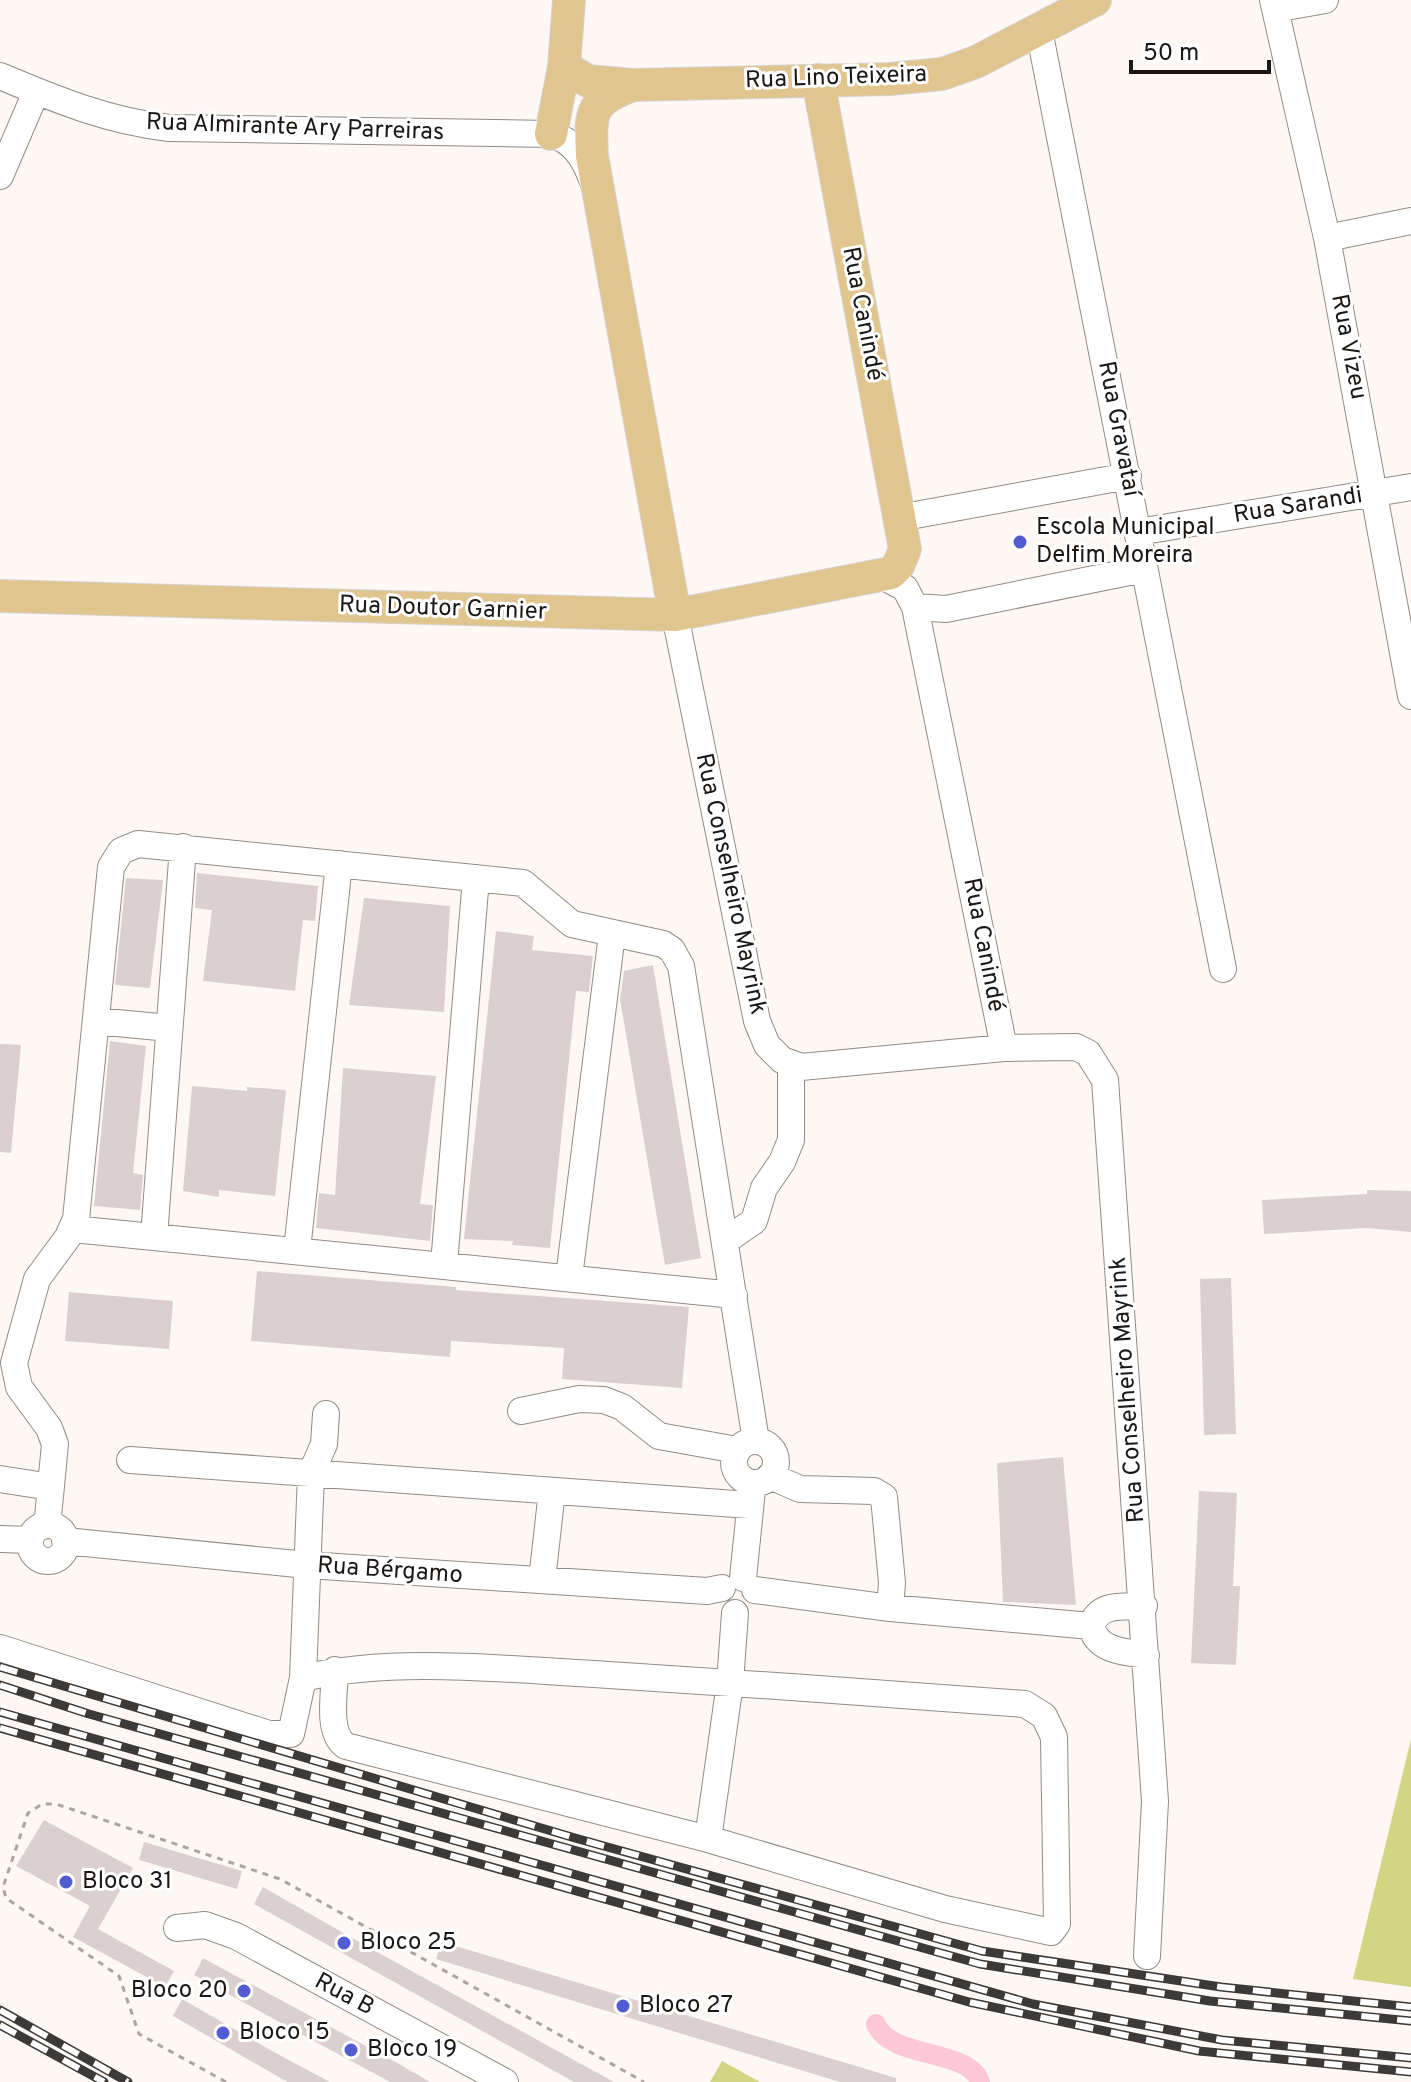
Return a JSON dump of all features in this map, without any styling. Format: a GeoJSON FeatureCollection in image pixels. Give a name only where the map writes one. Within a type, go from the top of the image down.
{"type":"FeatureCollection","features":[{"type":"Feature","properties":{"kind":"main road"},"geometry":{"type":"LineString","coordinates":[[551,134],[564,67],[569,0]]}},
{"type":"Feature","properties":{"kind":"main road","name":"Rua Lino Teixeira"},"geometry":{"type":"LineString","coordinates":[[564,67],[588,81],[633,85],[942,74],[976,62],[1095,0]]}},
{"type":"Feature","properties":{"kind":"main road","name":"Rua Canindé"},"geometry":{"type":"LineString","coordinates":[[818,80],[902,533]]}},
{"type":"Feature","properties":{"kind":"main road"},"geometry":{"type":"LineString","coordinates":[[600,203],[592,156],[591,120],[604,95],[633,85]]}},
{"type":"Feature","properties":{"kind":"main road","name":"Rua Conselheiro Mayrink"},"geometry":{"type":"LineString","coordinates":[[600,203],[675,615]]}},
{"type":"Feature","properties":{"kind":"main road"},"geometry":{"type":"LineString","coordinates":[[882,576],[898,566],[902,533]]}},
{"type":"Feature","properties":{"kind":"main road","name":"Rua Doutor Garnier"},"geometry":{"type":"LineString","coordinates":[[0,596],[675,615],[882,576]]}},
{"type":"Feature","properties":{"kind":"street"},"geometry":{"type":"LineString","coordinates":[[1274,4],[1325,0]]}},
{"type":"Feature","properties":{"kind":"street","name":"Rua Vizeu"},"geometry":{"type":"LineString","coordinates":[[1274,4],[1327,238],[1411,696]]}},
{"type":"Feature","properties":{"kind":"street","name":"Rua Gravataí"},"geometry":{"type":"LineString","coordinates":[[1039,30],[1223,969]]}},
{"type":"Feature","properties":{"kind":"street","name":"Rua Almirante Ary Parreiras"},"geometry":{"type":"LineString","coordinates":[[0,76],[124,123],[169,128],[551,134]]}},
{"type":"Feature","properties":{"kind":"street"},"geometry":{"type":"LineString","coordinates":[[0,176],[36,92]]}},
{"type":"Feature","properties":{"kind":"street","name":"Rua Conselheiro Mayrink"},"geometry":{"type":"LineString","coordinates":[[551,134],[572,143],[585,162],[600,203]]}},
{"type":"Feature","properties":{"kind":"street"},"geometry":{"type":"LineString","coordinates":[[1327,238],[1411,221]]}},
{"type":"Feature","properties":{"kind":"street"},"geometry":{"type":"LineString","coordinates":[[902,533],[1128,476]]}},
{"type":"Feature","properties":{"kind":"street","name":"Rua Sarandi"},"geometry":{"type":"LineString","coordinates":[[1138,532],[1411,487]]}},
{"type":"Feature","properties":{"kind":"street"},"geometry":{"type":"LineString","coordinates":[[882,576],[905,588],[918,619],[946,609],[1144,569]]}},
{"type":"Feature","properties":{"kind":"street","name":"Rua Conselheiro Mayrink"},"geometry":{"type":"LineString","coordinates":[[675,615],[757,1021],[767,1045],[782,1060],[816,1068],[1004,1048],[1076,1047],[1088,1053],[1105,1080],[1144,1606],[1155,1801],[1147,1956]]}},
{"type":"Feature","properties":{"kind":"street","name":"Rua Canindé"},"geometry":{"type":"LineString","coordinates":[[918,619],[1004,1048]]}},
{"type":"Feature","properties":{"kind":"street"},"geometry":{"type":"LineString","coordinates":[[43,1537],[55,1454],[53,1435],[12,1394],[16,1381],[14,1363],[33,1291],[48,1261],[73,1229],[111,867],[130,845],[138,844],[530,886],[572,924],[663,944],[672,950],[681,966],[734,1295],[746,1445],[736,1471],[757,1488]]}},
{"type":"Feature","properties":{"kind":"street"},"geometry":{"type":"LineString","coordinates":[[154,1237],[183,847]]}},
{"type":"Feature","properties":{"kind":"street"},"geometry":{"type":"LineString","coordinates":[[297,1250],[339,864]]}},
{"type":"Feature","properties":{"kind":"street"},"geometry":{"type":"LineString","coordinates":[[444,1264],[476,878]]}},
{"type":"Feature","properties":{"kind":"street"},"geometry":{"type":"LineString","coordinates":[[569,1277],[612,934]]}},
{"type":"Feature","properties":{"kind":"street"},"geometry":{"type":"LineString","coordinates":[[96,1021],[169,1028]]}},
{"type":"Feature","properties":{"kind":"street"},"geometry":{"type":"LineString","coordinates":[[725,1241],[754,1221],[764,1188],[782,1162],[791,1140],[791,1064]]}},
{"type":"Feature","properties":{"kind":"street"},"geometry":{"type":"LineString","coordinates":[[73,1229],[734,1295]]}},
{"type":"Feature","properties":{"kind":"street"},"geometry":{"type":"LineString","coordinates":[[521,1411],[579,1399],[604,1400],[622,1407],[659,1436],[746,1445]]}},
{"type":"Feature","properties":{"kind":"street"},"geometry":{"type":"LineString","coordinates":[[0,1648],[278,1736],[291,1734],[303,1678],[311,1474],[324,1444],[326,1414]]}},
{"type":"Feature","properties":{"kind":"street"},"geometry":{"type":"LineString","coordinates":[[130,1460],[552,1491],[757,1488],[874,1491],[884,1497],[892,1583],[890,1608]]}},
{"type":"Feature","properties":{"kind":"street"},"geometry":{"type":"LineString","coordinates":[[0,1479],[51,1487]]}},
{"type":"Feature","properties":{"kind":"street"},"geometry":{"type":"LineString","coordinates":[[708,1839],[739,1594],[757,1488]]}},
{"type":"Feature","properties":{"kind":"street"},"geometry":{"type":"LineString","coordinates":[[542,1580],[552,1491]]}},
{"type":"Feature","properties":{"kind":"street","name":"Rua Bérgamo"},"geometry":{"type":"LineString","coordinates":[[43,1537],[307,1565],[739,1594],[1091,1626]]}},
{"type":"Feature","properties":{"kind":"street"},"geometry":{"type":"LineString","coordinates":[[1144,1606],[1108,1607],[1100,1611],[1091,1626],[1098,1641],[1105,1646],[1146,1655]]}},
{"type":"Feature","properties":{"kind":"street"},"geometry":{"type":"LineString","coordinates":[[303,1678],[335,1670],[396,1667],[548,1672],[1025,1704],[1036,1709],[1050,1724],[1054,1737],[1057,1924],[1051,1932],[945,1909],[708,1839],[346,1746],[337,1739],[334,1726],[335,1670]]}},
{"type":"Feature","properties":{"kind":"street","name":"Rua B"},"geometry":{"type":"LineString","coordinates":[[177,1928],[205,1925],[236,1936],[505,2082]]}},
{"type":"Feature","properties":{"kind":"green space"},"geometry":{"type":"Polygon","coordinates":[[[1411,1739],[1411,1987],[1353,1979],[1411,1739]]]}},
{"type":"Feature","properties":{"kind":"green space"},"geometry":{"type":"Polygon","coordinates":[[[722,2061],[760,2082],[710,2082],[722,2061]]]}},
{"type":"Feature","properties":{"kind":"building"},"geometry":{"type":"Polygon","coordinates":[[[197,873],[318,886],[315,921],[303,920],[295,991],[203,981],[212,910],[195,908],[197,873]]]}},
{"type":"Feature","properties":{"kind":"building"},"geometry":{"type":"Polygon","coordinates":[[[126,878],[163,880],[150,988],[115,985],[126,878]]]}},
{"type":"Feature","properties":{"kind":"building"},"geometry":{"type":"Polygon","coordinates":[[[364,898],[450,906],[444,1012],[349,1005],[364,898]]]}},
{"type":"Feature","properties":{"kind":"building"},"geometry":{"type":"Polygon","coordinates":[[[496,931],[534,936],[532,950],[593,956],[589,992],[576,991],[550,1248],[512,1245],[513,1241],[464,1239],[496,931]]]}},
{"type":"Feature","properties":{"kind":"building"},"geometry":{"type":"Polygon","coordinates":[[[653,965],[701,1258],[665,1265],[620,999],[624,971],[653,965]]]}},
{"type":"Feature","properties":{"kind":"building"},"geometry":{"type":"Polygon","coordinates":[[[110,1041],[146,1046],[133,1173],[143,1175],[140,1210],[94,1206],[110,1041]]]}},
{"type":"Feature","properties":{"kind":"building"},"geometry":{"type":"Polygon","coordinates":[[[0,1044],[21,1045],[11,1153],[0,1152],[0,1044]]]}},
{"type":"Feature","properties":{"kind":"building"},"geometry":{"type":"Polygon","coordinates":[[[343,1068],[436,1076],[420,1204],[433,1205],[430,1241],[316,1228],[319,1193],[335,1195],[343,1068]]]}},
{"type":"Feature","properties":{"kind":"building"},"geometry":{"type":"Polygon","coordinates":[[[192,1086],[247,1091],[247,1087],[286,1090],[275,1196],[219,1190],[219,1197],[183,1191],[192,1086]]]}},
{"type":"Feature","properties":{"kind":"building"},"geometry":{"type":"Polygon","coordinates":[[[1367,1190],[1411,1191],[1411,1232],[1366,1228],[1264,1234],[1262,1200],[1367,1194],[1367,1190]]]}},
{"type":"Feature","properties":{"kind":"building"},"geometry":{"type":"Polygon","coordinates":[[[257,1271],[456,1287],[456,1290],[689,1307],[682,1388],[562,1379],[564,1348],[451,1341],[450,1357],[251,1341],[257,1271]]]}},
{"type":"Feature","properties":{"kind":"building"},"geometry":{"type":"Polygon","coordinates":[[[1231,1278],[1236,1434],[1204,1435],[1200,1279],[1231,1278]]]}},
{"type":"Feature","properties":{"kind":"building"},"geometry":{"type":"Polygon","coordinates":[[[69,1292],[173,1301],[169,1349],[65,1341],[69,1292]]]}},
{"type":"Feature","properties":{"kind":"building"},"geometry":{"type":"Polygon","coordinates":[[[1063,1457],[1076,1605],[1003,1602],[997,1463],[1063,1457]]]}},
{"type":"Feature","properties":{"kind":"building"},"geometry":{"type":"Polygon","coordinates":[[[1199,1491],[1237,1493],[1233,1586],[1240,1586],[1236,1665],[1191,1663],[1199,1491]]]}},
{"type":"Feature","properties":{"kind":"building"},"geometry":{"type":"Polygon","coordinates":[[[44,1820],[133,1868],[98,1929],[174,1971],[165,1987],[73,1937],[90,1906],[16,1866],[44,1820]]]}},
{"type":"Feature","properties":{"kind":"building"},"geometry":{"type":"Polygon","coordinates":[[[144,1842],[242,1871],[237,1889],[139,1860],[144,1842]]]}},
{"type":"Feature","properties":{"kind":"building"},"geometry":{"type":"Polygon","coordinates":[[[263,1887],[614,2082],[574,2082],[439,2007],[254,1904],[263,1887]]]}},
{"type":"Feature","properties":{"kind":"building"},"geometry":{"type":"Polygon","coordinates":[[[442,1942],[896,2078],[896,2082],[840,2082],[436,1959],[442,1942]]]}},
{"type":"Feature","properties":{"kind":"building"},"geometry":{"type":"Polygon","coordinates":[[[203,1958],[430,2082],[390,2082],[301,2034],[194,1975],[203,1958]]]}},
{"type":"Feature","properties":{"kind":"building","name":"Bloco 15"},"geometry":{"type":"Polygon","coordinates":[[[182,1999],[330,2082],[288,2082],[277,2076],[173,2016],[182,1999]]]}},
{"type":"Feature","properties":{"kind":"waterway"},"geometry":{"type":"LineString","coordinates":[[876,2024],[884,2035],[897,2043],[961,2064],[973,2071],[980,2082]]}},
{"type":"Feature","properties":{"kind":"railway"},"geometry":{"type":"LineString","coordinates":[[0,1667],[575,1838],[982,1951],[1221,1987],[1411,2007]]}},
{"type":"Feature","properties":{"kind":"railway"},"geometry":{"type":"LineString","coordinates":[[0,1685],[89,1714],[980,1964],[1210,2001],[1411,2021]]}},
{"type":"Feature","properties":{"kind":"railway"},"geometry":{"type":"LineString","coordinates":[[0,1712],[1033,2004],[1222,2040],[1411,2058]]}},
{"type":"Feature","properties":{"kind":"railway"},"geometry":{"type":"LineString","coordinates":[[0,1728],[969,2002],[1199,2051],[1411,2072]]}},
{"type":"Feature","properties":{"kind":"railway"},"geometry":{"type":"LineString","coordinates":[[0,2010],[128,2082]]}},
{"type":"Feature","properties":{"kind":"railway"},"geometry":{"type":"LineString","coordinates":[[0,2025],[104,2082]]}},
{"type":"Feature","properties":{"kind":"place","name":"Escola Municipal Delfim Moreira"},"geometry":{"type":"Point","coordinates":[1020,542]}},
{"type":"Feature","properties":{"kind":"place","name":"Bloco 31"},"geometry":{"type":"Point","coordinates":[66,1882]}},
{"type":"Feature","properties":{"kind":"place","name":"Bloco 25"},"geometry":{"type":"Point","coordinates":[344,1943]}},
{"type":"Feature","properties":{"kind":"place","name":"Bloco 20"},"geometry":{"type":"Point","coordinates":[244,1991]}},
{"type":"Feature","properties":{"kind":"place","name":"Bloco 27"},"geometry":{"type":"Point","coordinates":[623,2006]}},
{"type":"Feature","properties":{"kind":"place","name":"Bloco 15"},"geometry":{"type":"Point","coordinates":[223,2033]}},
{"type":"Feature","properties":{"kind":"place","name":"Bloco 19"},"geometry":{"type":"Point","coordinates":[351,2050]}}]}
